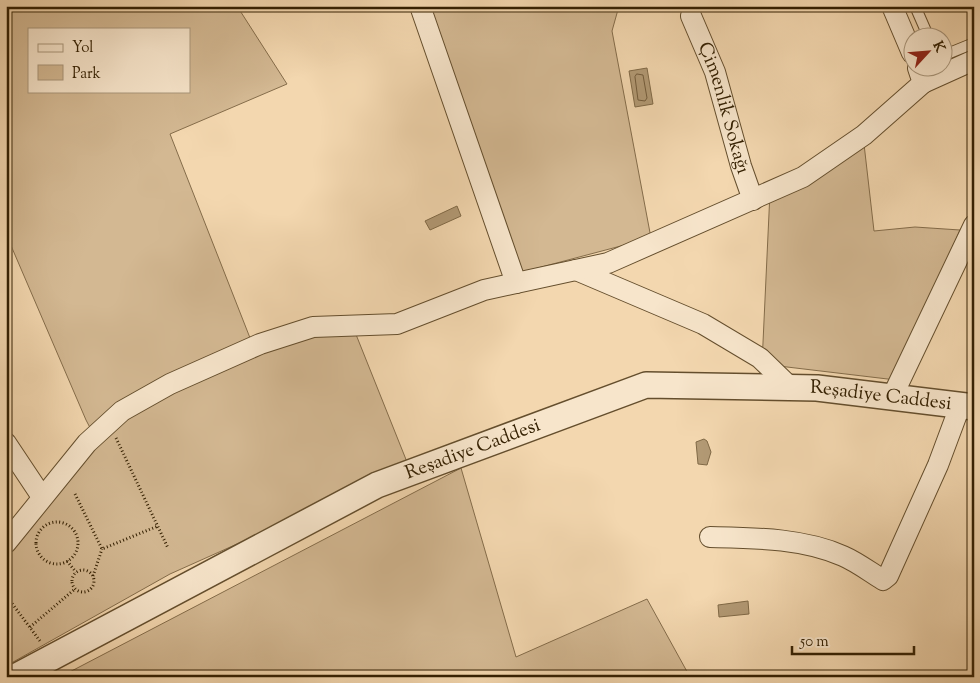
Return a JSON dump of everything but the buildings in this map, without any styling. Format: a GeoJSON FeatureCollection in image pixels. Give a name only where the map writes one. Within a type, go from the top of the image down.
{"type":"FeatureCollection","features":[{"type":"Feature","properties":{"kind":"street"},"geometry":{"type":"LineString","coordinates":[[420,6],[516,283]]}},
{"type":"Feature","properties":{"kind":"street"},"geometry":{"type":"LineString","coordinates":[[892,6],[902,30]]}},
{"type":"Feature","properties":{"kind":"street","name":"Çimenlik Sokağı"},"geometry":{"type":"LineString","coordinates":[[691,16],[715,72],[741,166],[753,200]]}},
{"type":"Feature","properties":{"kind":"street"},"geometry":{"type":"LineString","coordinates":[[952,66],[974,60]]}},
{"type":"Feature","properties":{"kind":"street"},"geometry":{"type":"LineString","coordinates":[[6,543],[42,497],[93,438],[122,411],[170,384],[260,344],[313,327],[397,324],[484,290],[608,264],[803,177],[864,135],[918,78]]}},
{"type":"Feature","properties":{"kind":"street"},"geometry":{"type":"LineString","coordinates":[[892,397],[974,225]]}},
{"type":"Feature","properties":{"kind":"street"},"geometry":{"type":"LineString","coordinates":[[576,270],[703,324],[760,358],[791,388]]}},
{"type":"Feature","properties":{"kind":"street","name":"Reşadiye Caddesi"},"geometry":{"type":"LineString","coordinates":[[15,677],[377,485],[646,385],[817,388],[967,407]]}},
{"type":"Feature","properties":{"kind":"street"},"geometry":{"type":"LineString","coordinates":[[710,537],[770,539],[805,545],[843,556],[883,580],[888,576],[938,465],[967,407]]}},
{"type":"Feature","properties":{"kind":"street"},"geometry":{"type":"LineString","coordinates":[[6,443],[42,497]]}},
{"type":"Feature","properties":{"kind":"lane"},"geometry":{"type":"LineString","coordinates":[[915,6],[925,28]]}},
{"type":"Feature","properties":{"kind":"lane"},"geometry":{"type":"LineString","coordinates":[[952,52],[974,43]]}},
{"type":"Feature","properties":{"kind":"path"},"geometry":{"type":"LineString","coordinates":[[93,438],[115,437],[168,548]]}},
{"type":"Feature","properties":{"kind":"path"},"geometry":{"type":"LineString","coordinates":[[75,494],[102,549],[93,576],[94,584],[89,590],[82,592],[75,589]]}},
{"type":"Feature","properties":{"kind":"path"},"geometry":{"type":"LineString","coordinates":[[55,521],[61,522],[75,531],[78,548],[67,562],[50,563],[40,556],[36,540],[44,525],[55,521]]}},
{"type":"Feature","properties":{"kind":"path"},"geometry":{"type":"LineString","coordinates":[[102,549],[158,526]]}},
{"type":"Feature","properties":{"kind":"path"},"geometry":{"type":"LineString","coordinates":[[67,562],[76,572]]}},
{"type":"Feature","properties":{"kind":"path"},"geometry":{"type":"LineString","coordinates":[[76,572],[88,571],[93,576]]}},
{"type":"Feature","properties":{"kind":"path"},"geometry":{"type":"LineString","coordinates":[[75,589],[72,578],[76,572]]}},
{"type":"Feature","properties":{"kind":"path"},"geometry":{"type":"LineString","coordinates":[[30,627],[75,589]]}},
{"type":"Feature","properties":{"kind":"path"},"geometry":{"type":"LineString","coordinates":[[8,598],[40,641]]}},
{"type":"Feature","properties":{"kind":"green space"},"geometry":{"type":"Polygon","coordinates":[[[6,6],[237,6],[287,84],[170,134],[252,343],[349,317],[409,467],[170,574],[6,666],[6,551],[97,441],[86,420],[6,234],[6,6]]]}},
{"type":"Feature","properties":{"kind":"green space"},"geometry":{"type":"Polygon","coordinates":[[[421,6],[619,6],[612,31],[651,238],[515,274],[421,6]]]}},
{"type":"Feature","properties":{"kind":"green space"},"geometry":{"type":"Polygon","coordinates":[[[864,144],[874,231],[915,227],[960,230],[896,380],[762,364],[770,192],[864,144]]]}},
{"type":"Feature","properties":{"kind":"green space"},"geometry":{"type":"Polygon","coordinates":[[[461,468],[516,657],[647,599],[690,677],[60,677],[461,468]]]}},
{"type":"Feature","properties":{"kind":"water"},"geometry":{"type":"Polygon","coordinates":[[[647,68],[653,104],[635,107],[629,71],[647,68]]]}},
{"type":"Feature","properties":{"kind":"water"},"geometry":{"type":"Polygon","coordinates":[[[457,206],[461,216],[430,230],[425,221],[457,206]]]}},
{"type":"Feature","properties":{"kind":"water"},"geometry":{"type":"Polygon","coordinates":[[[704,439],[707,441],[711,452],[707,465],[698,464],[696,442],[704,439]]]}},
{"type":"Feature","properties":{"kind":"water"},"geometry":{"type":"Polygon","coordinates":[[[748,601],[749,614],[719,617],[718,605],[748,601]]]}}]}
